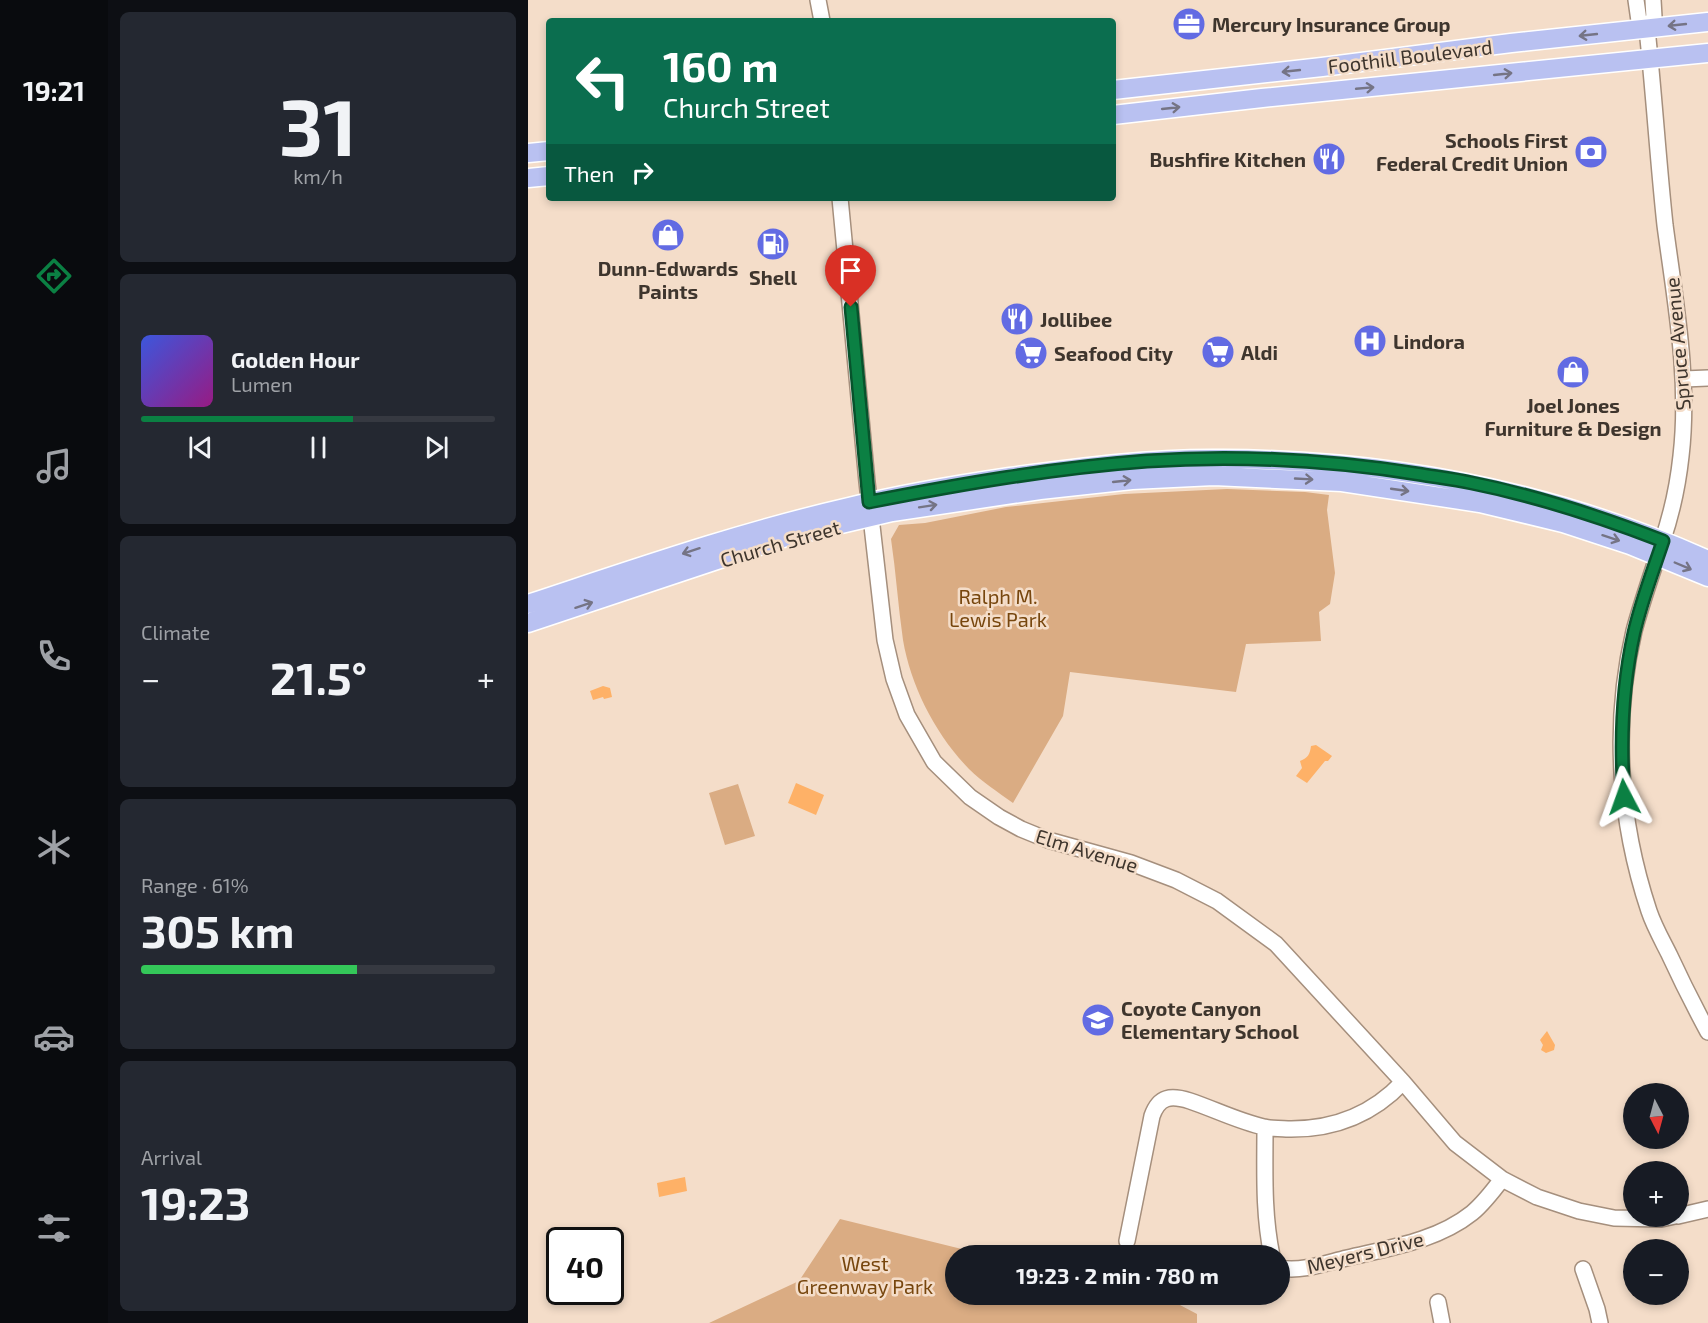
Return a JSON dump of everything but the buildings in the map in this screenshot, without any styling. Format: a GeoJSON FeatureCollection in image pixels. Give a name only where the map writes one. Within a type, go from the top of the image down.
{"type":"FeatureCollection","features":[{"type":"Feature","properties":{"kind":"main road","name":"Foothill Boulevard"},"geometry":{"type":"LineString","coordinates":[[1116,90],[1708,22]]}},
{"type":"Feature","properties":{"kind":"main road","name":"Foothill Boulevard"},"geometry":{"type":"LineString","coordinates":[[1116,115],[1708,52]]}},
{"type":"Feature","properties":{"kind":"main road"},"geometry":{"type":"LineString","coordinates":[[528,153],[546,151]]}},
{"type":"Feature","properties":{"kind":"main road"},"geometry":{"type":"LineString","coordinates":[[528,178],[546,176]]}},
{"type":"Feature","properties":{"kind":"main road","name":"Church Street"},"geometry":{"type":"LineString","coordinates":[[528,604],[739,536],[870,510],[1132,480],[1214,476],[1343,473],[1563,523],[1630,545],[1660,548],[1708,560]]}},
{"type":"Feature","properties":{"kind":"main road","name":"Church Street"},"geometry":{"type":"LineString","coordinates":[[528,623],[870,510]]}},
{"type":"Feature","properties":{"kind":"main road","name":"Church Street"},"geometry":{"type":"LineString","coordinates":[[1660,548],[1708,577]]}},
{"type":"Feature","properties":{"kind":"street"},"geometry":{"type":"LineString","coordinates":[[818,0],[821,18]]}},
{"type":"Feature","properties":{"kind":"street","name":"Spruce Avenue"},"geometry":{"type":"LineString","coordinates":[[1636,0],[1639,21],[1647,29]]}},
{"type":"Feature","properties":{"kind":"street","name":"Spruce Avenue"},"geometry":{"type":"LineString","coordinates":[[1653,0],[1654,17],[1647,29],[1684,379],[1684,402],[1681,457],[1660,548],[1634,631],[1625,683],[1621,726],[1621,764],[1630,839],[1650,912],[1708,1032]]}},
{"type":"Feature","properties":{"kind":"street","name":"Elm Avenue"},"geometry":{"type":"LineString","coordinates":[[840,201],[885,640],[894,679],[907,715],[934,762],[970,797],[1021,829],[1048,840],[1131,863],[1176,880],[1217,901],[1276,944],[1404,1082],[1455,1143],[1502,1179],[1537,1197],[1579,1211],[1623,1218]]}},
{"type":"Feature","properties":{"kind":"street"},"geometry":{"type":"LineString","coordinates":[[1684,379],[1708,378]]}},
{"type":"Feature","properties":{"kind":"street"},"geometry":{"type":"LineString","coordinates":[[1127,1241],[1152,1116],[1156,1105],[1164,1100],[1178,1097],[1266,1128],[1298,1129],[1329,1126],[1358,1116],[1393,1094],[1404,1082]]}},
{"type":"Feature","properties":{"kind":"street"},"geometry":{"type":"LineString","coordinates":[[1266,1128],[1265,1199],[1269,1245]]}},
{"type":"Feature","properties":{"kind":"street","name":"Meyers Drive"},"geometry":{"type":"LineString","coordinates":[[1290,1270],[1313,1267],[1419,1241],[1447,1229],[1472,1213],[1502,1179]]}},
{"type":"Feature","properties":{"kind":"street","name":"Elm Avenue"},"geometry":{"type":"LineString","coordinates":[[1689,1213],[1708,1209]]}},
{"type":"Feature","properties":{"kind":"street"},"geometry":{"type":"LineString","coordinates":[[1583,1269],[1598,1309],[1599,1323]]}},
{"type":"Feature","properties":{"kind":"street"},"geometry":{"type":"LineString","coordinates":[[1438,1302],[1442,1323]]}},
{"type":"Feature","properties":{"kind":"green space","name":"Ralph M. Lewis Park"},"geometry":{"type":"Polygon","coordinates":[[[1227,489],[1329,495],[1327,510],[1335,573],[1330,604],[1319,612],[1321,641],[1246,644],[1236,692],[1070,672],[1063,716],[1013,803],[974,774],[957,756],[936,726],[912,675],[903,640],[891,539],[899,525],[925,523],[1006,507],[1124,494],[1227,489]]]}},
{"type":"Feature","properties":{"kind":"green space"},"geometry":{"type":"Polygon","coordinates":[[[738,784],[755,836],[725,845],[709,793],[738,784]]]}},
{"type":"Feature","properties":{"kind":"green space","name":"West Greenway Park"},"geometry":{"type":"Polygon","coordinates":[[[840,1219],[945,1245],[945,1305],[1180,1305],[1197,1314],[1197,1323],[709,1323],[799,1281],[840,1219]]]}},
{"type":"Feature","properties":{"kind":"shaded area"},"geometry":{"type":"Polygon","coordinates":[[[603,686],[610,688],[612,697],[593,700],[590,691],[603,686]]]}},
{"type":"Feature","properties":{"kind":"shaded area"},"geometry":{"type":"Polygon","coordinates":[[[1316,745],[1332,756],[1307,783],[1296,776],[1302,768],[1300,761],[1308,755],[1311,746],[1316,745]]]}},
{"type":"Feature","properties":{"kind":"shaded area"},"geometry":{"type":"Polygon","coordinates":[[[796,783],[824,795],[816,815],[788,803],[796,783]]]}},
{"type":"Feature","properties":{"kind":"shaded area"},"geometry":{"type":"Polygon","coordinates":[[[1547,1031],[1555,1045],[1554,1050],[1546,1053],[1541,1050],[1543,1045],[1540,1040],[1547,1031]]]}},
{"type":"Feature","properties":{"kind":"shaded area"},"geometry":{"type":"Polygon","coordinates":[[[685,1177],[687,1191],[659,1197],[657,1183],[685,1177]]]}},
{"type":"Feature","properties":{"kind":"place","name":"Mercury Insurance Group"},"geometry":{"type":"Point","coordinates":[1189,24]}},
{"type":"Feature","properties":{"kind":"place","name":"Schools First Federal Credit Union"},"geometry":{"type":"Point","coordinates":[1591,152]}},
{"type":"Feature","properties":{"kind":"place","name":"Bushfire Kitchen"},"geometry":{"type":"Point","coordinates":[1329,159]}},
{"type":"Feature","properties":{"kind":"place","name":"Dunn-Edwards Paints"},"geometry":{"type":"Point","coordinates":[668,235]}},
{"type":"Feature","properties":{"kind":"place","name":"Shell"},"geometry":{"type":"Point","coordinates":[773,244]}},
{"type":"Feature","properties":{"kind":"place","name":"Jollibee"},"geometry":{"type":"Point","coordinates":[1017,319]}},
{"type":"Feature","properties":{"kind":"place","name":"Lindora"},"geometry":{"type":"Point","coordinates":[1370,341]}},
{"type":"Feature","properties":{"kind":"place","name":"Aldi"},"geometry":{"type":"Point","coordinates":[1218,352]}},
{"type":"Feature","properties":{"kind":"place","name":"Seafood City"},"geometry":{"type":"Point","coordinates":[1031,353]}},
{"type":"Feature","properties":{"kind":"place","name":"Joel Jones Furniture & Design"},"geometry":{"type":"Point","coordinates":[1573,372]}},
{"type":"Feature","properties":{"kind":"place","name":"Coyote Canyon Elementary School"},"geometry":{"type":"Point","coordinates":[1098,1020]}},
{"type":"Feature","properties":{"kind":"route"},"geometry":{"type":"LineString","coordinates":[[851,307],[869,502],[967,483],[1063,469],[1147,461],[1222,459],[1299,461],[1407,472],[1471,483],[1544,500],[1606,519],[1663,541],[1634,631],[1625,683],[1621,726],[1624,797]]}}]}
